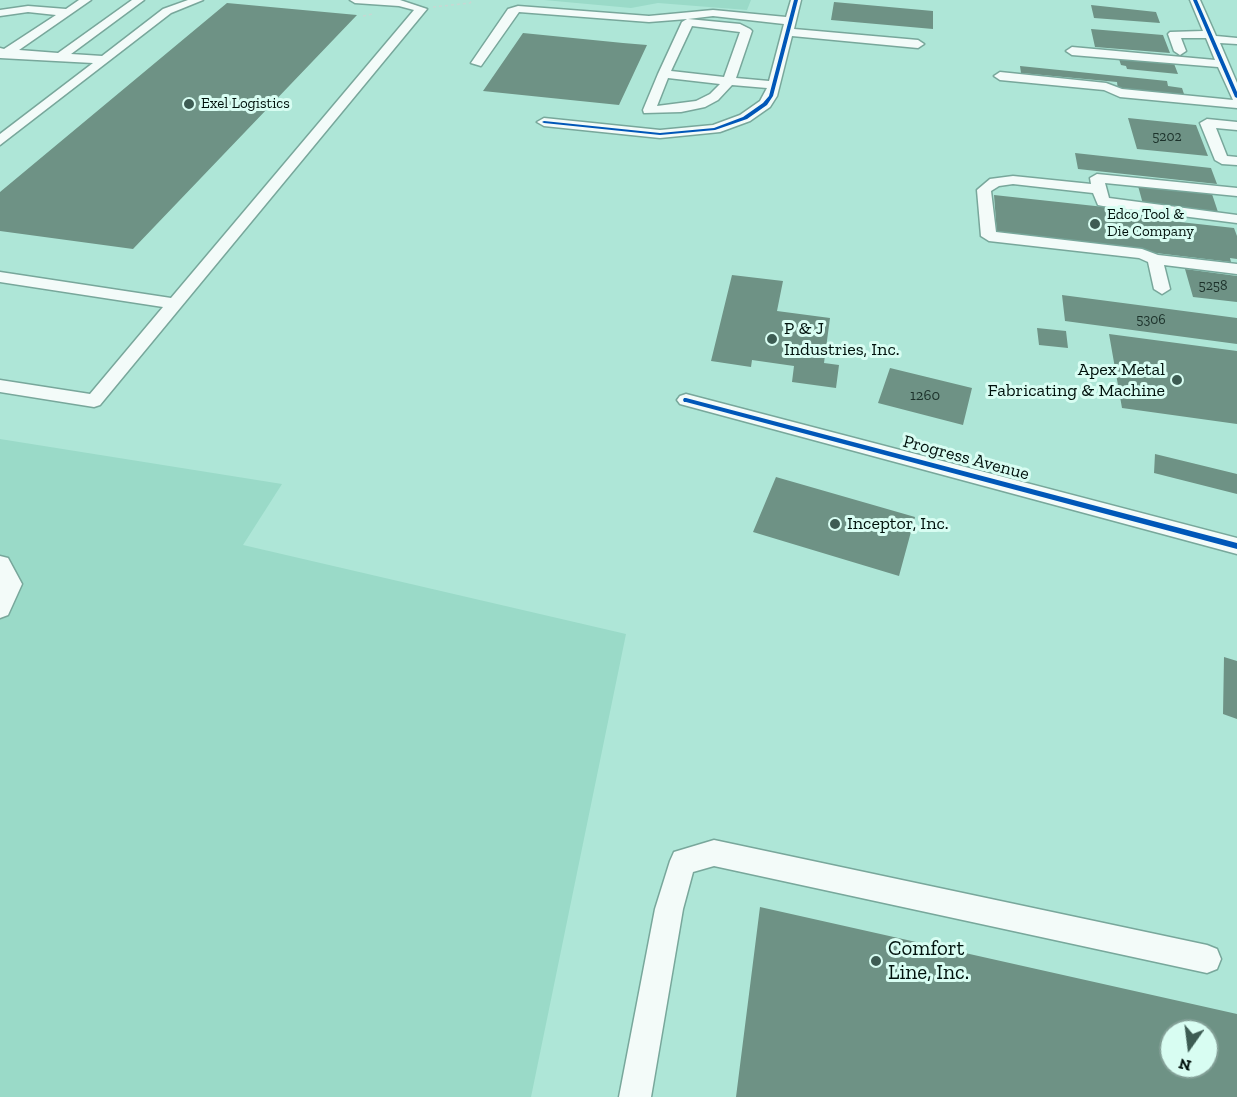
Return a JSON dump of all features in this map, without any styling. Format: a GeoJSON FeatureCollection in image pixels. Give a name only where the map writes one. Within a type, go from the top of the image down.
{"type":"FeatureCollection","features":[{"type":"Feature","properties":{"kind":"street"},"geometry":{"type":"LineString","coordinates":[[2,54],[86,0]]}},
{"type":"Feature","properties":{"kind":"street"},"geometry":{"type":"LineString","coordinates":[[58,58],[140,0]]}},
{"type":"Feature","properties":{"kind":"street"},"geometry":{"type":"LineString","coordinates":[[0,141],[167,11],[198,0]]}},
{"type":"Feature","properties":{"kind":"street"},"geometry":{"type":"LineString","coordinates":[[0,386],[94,401],[421,9],[399,3],[355,0]]}},
{"type":"Feature","properties":{"kind":"street"},"geometry":{"type":"LineString","coordinates":[[544,122],[642,133],[697,132],[745,118],[765,104],[774,86],[796,0]]}},
{"type":"Feature","properties":{"kind":"street"},"geometry":{"type":"LineString","coordinates":[[1195,0],[1237,97]]}},
{"type":"Feature","properties":{"kind":"street"},"geometry":{"type":"LineString","coordinates":[[0,13],[28,9],[66,12]]}},
{"type":"Feature","properties":{"kind":"street"},"geometry":{"type":"LineString","coordinates":[[477,63],[512,11],[518,9],[628,18],[685,19],[740,27],[746,31],[729,81],[714,97],[700,104],[649,110],[685,19]]}},
{"type":"Feature","properties":{"kind":"street"},"geometry":{"type":"LineString","coordinates":[[685,19],[713,14],[789,27],[918,44]]}},
{"type":"Feature","properties":{"kind":"street"},"geometry":{"type":"LineString","coordinates":[[1180,51],[1174,34],[1237,41]]}},
{"type":"Feature","properties":{"kind":"street"},"geometry":{"type":"LineString","coordinates":[[1072,51],[1223,64]]}},
{"type":"Feature","properties":{"kind":"street"},"geometry":{"type":"LineString","coordinates":[[2,54],[105,60]]}},
{"type":"Feature","properties":{"kind":"street"},"geometry":{"type":"LineString","coordinates":[[664,74],[774,86]]}},
{"type":"Feature","properties":{"kind":"street"},"geometry":{"type":"LineString","coordinates":[[1000,76],[1106,87],[1120,93],[1237,104]]}},
{"type":"Feature","properties":{"kind":"street"},"geometry":{"type":"LineString","coordinates":[[1237,126],[1207,123],[1222,160],[1237,161]]}},
{"type":"Feature","properties":{"kind":"street"},"geometry":{"type":"LineString","coordinates":[[1237,192],[1096,178],[1102,202],[1237,219]]}},
{"type":"Feature","properties":{"kind":"street"},"geometry":{"type":"LineString","coordinates":[[1099,189],[1013,180],[995,182],[984,190],[989,236],[1142,254],[1155,260],[1237,269]]}},
{"type":"Feature","properties":{"kind":"street"},"geometry":{"type":"LineString","coordinates":[[1155,260],[1162,289]]}},
{"type":"Feature","properties":{"kind":"street"},"geometry":{"type":"LineString","coordinates":[[0,277],[174,304]]}},
{"type":"Feature","properties":{"kind":"street","name":"Progress Avenue"},"geometry":{"type":"LineString","coordinates":[[687,399],[1237,546]]}},
{"type":"Feature","properties":{"kind":"street"},"geometry":{"type":"LineString","coordinates":[[0,564],[11,584],[0,609]]}},
{"type":"Feature","properties":{"kind":"street"},"geometry":{"type":"LineString","coordinates":[[635,1097],[669,909],[683,861],[714,854],[1207,959]]}},
{"type":"Feature","properties":{"kind":"green space"},"geometry":{"type":"Polygon","coordinates":[[[544,0],[751,0],[747,10],[658,3],[631,8],[544,0]]]}},
{"type":"Feature","properties":{"kind":"green space"},"geometry":{"type":"Polygon","coordinates":[[[0,439],[282,484],[243,545],[626,634],[531,1097],[0,1097],[0,439]]]}},
{"type":"Feature","properties":{"kind":"building"},"geometry":{"type":"Polygon","coordinates":[[[834,2],[933,11],[933,29],[831,20],[834,2]]]}},
{"type":"Feature","properties":{"kind":"building","name":"Exel Logistics"},"geometry":{"type":"Polygon","coordinates":[[[227,3],[357,15],[133,249],[0,231],[0,192],[227,3]]]}},
{"type":"Feature","properties":{"kind":"building"},"geometry":{"type":"Polygon","coordinates":[[[1091,5],[1156,12],[1160,23],[1094,18],[1091,5]]]}},
{"type":"Feature","properties":{"kind":"building"},"geometry":{"type":"Polygon","coordinates":[[[1091,29],[1163,35],[1170,53],[1095,47],[1091,29]]]}},
{"type":"Feature","properties":{"kind":"building"},"geometry":{"type":"Polygon","coordinates":[[[523,33],[647,45],[619,105],[483,91],[523,33]]]}},
{"type":"Feature","properties":{"kind":"building"},"geometry":{"type":"Polygon","coordinates":[[[1118,56],[1173,61],[1178,74],[1127,69],[1126,66],[1121,65],[1118,56]]]}},
{"type":"Feature","properties":{"kind":"building"},"geometry":{"type":"Polygon","coordinates":[[[1020,66],[1167,81],[1168,86],[1182,88],[1185,97],[1118,90],[1117,82],[1021,73],[1020,66]]]}},
{"type":"Feature","properties":{"kind":"building"},"geometry":{"type":"Polygon","coordinates":[[[1128,118],[1196,125],[1208,156],[1137,149],[1128,118]]]}},
{"type":"Feature","properties":{"kind":"building"},"geometry":{"type":"Polygon","coordinates":[[[1075,153],[1211,168],[1217,184],[1078,169],[1075,153]]]}},
{"type":"Feature","properties":{"kind":"building","name":"Edco Tool & Die Company"},"geometry":{"type":"Polygon","coordinates":[[[1138,186],[1212,194],[1218,212],[1143,204],[1138,186]]]}},
{"type":"Feature","properties":{"kind":"building","name":"Edco Tool & Die Company"},"geometry":{"type":"Polygon","coordinates":[[[994,195],[1141,211],[1142,216],[1153,219],[1234,228],[1237,236],[1237,259],[1230,258],[1231,262],[997,234],[994,195]]]}},
{"type":"Feature","properties":{"kind":"building"},"geometry":{"type":"Polygon","coordinates":[[[1185,269],[1237,276],[1237,302],[1193,297],[1185,269]]]}},
{"type":"Feature","properties":{"kind":"building","name":"P & J Industries, Inc."},"geometry":{"type":"Polygon","coordinates":[[[732,275],[783,281],[777,311],[830,318],[824,363],[839,365],[836,388],[792,382],[794,366],[752,360],[751,367],[711,361],[732,275]]]}},
{"type":"Feature","properties":{"kind":"building"},"geometry":{"type":"Polygon","coordinates":[[[1062,295],[1237,318],[1237,344],[1065,321],[1062,295]]]}},
{"type":"Feature","properties":{"kind":"building"},"geometry":{"type":"Polygon","coordinates":[[[1037,328],[1066,331],[1068,348],[1039,345],[1037,328]]]}},
{"type":"Feature","properties":{"kind":"building","name":"Apex Metal Fabricating & Machine"},"geometry":{"type":"Polygon","coordinates":[[[1109,334],[1237,351],[1237,424],[1122,408],[1109,334]]]}},
{"type":"Feature","properties":{"kind":"building"},"geometry":{"type":"Polygon","coordinates":[[[890,368],[972,388],[963,425],[878,403],[890,368]]]}},
{"type":"Feature","properties":{"kind":"building"},"geometry":{"type":"Polygon","coordinates":[[[1155,454],[1237,474],[1237,494],[1154,473],[1155,454]]]}},
{"type":"Feature","properties":{"kind":"building","name":"Inceptor, Inc."},"geometry":{"type":"Polygon","coordinates":[[[776,477],[915,517],[899,576],[753,532],[776,477]]]}},
{"type":"Feature","properties":{"kind":"building"},"geometry":{"type":"Polygon","coordinates":[[[1224,657],[1237,661],[1237,719],[1223,714],[1224,657]]]}},
{"type":"Feature","properties":{"kind":"building","name":"Comfort Line, Inc."},"geometry":{"type":"Polygon","coordinates":[[[760,907],[1237,1014],[1237,1097],[736,1097],[760,907]]]}},
{"type":"Feature","properties":{"kind":"cycle path"},"geometry":{"type":"LineString","coordinates":[[544,122],[660,134],[715,129],[745,118],[765,104],[771,96],[796,0]]}},
{"type":"Feature","properties":{"kind":"cycle path"},"geometry":{"type":"LineString","coordinates":[[1195,0],[1237,97]]}},
{"type":"Feature","properties":{"kind":"cycle path"},"geometry":{"type":"LineString","coordinates":[[686,400],[1237,546]]}},
{"type":"Feature","properties":{"kind":"place","name":"Exel Logistics"},"geometry":{"type":"Point","coordinates":[189,104]}},
{"type":"Feature","properties":{"kind":"place","name":"Edco Tool & Die Company"},"geometry":{"type":"Point","coordinates":[1095,224]}},
{"type":"Feature","properties":{"kind":"place","name":"P & J Industries, Inc."},"geometry":{"type":"Point","coordinates":[772,339]}},
{"type":"Feature","properties":{"kind":"place","name":"Apex Metal Fabricating & Machine"},"geometry":{"type":"Point","coordinates":[1177,380]}},
{"type":"Feature","properties":{"kind":"place","name":"Inceptor, Inc."},"geometry":{"type":"Point","coordinates":[835,524]}},
{"type":"Feature","properties":{"kind":"place","name":"Comfort Line, Inc."},"geometry":{"type":"Point","coordinates":[876,961]}}]}
